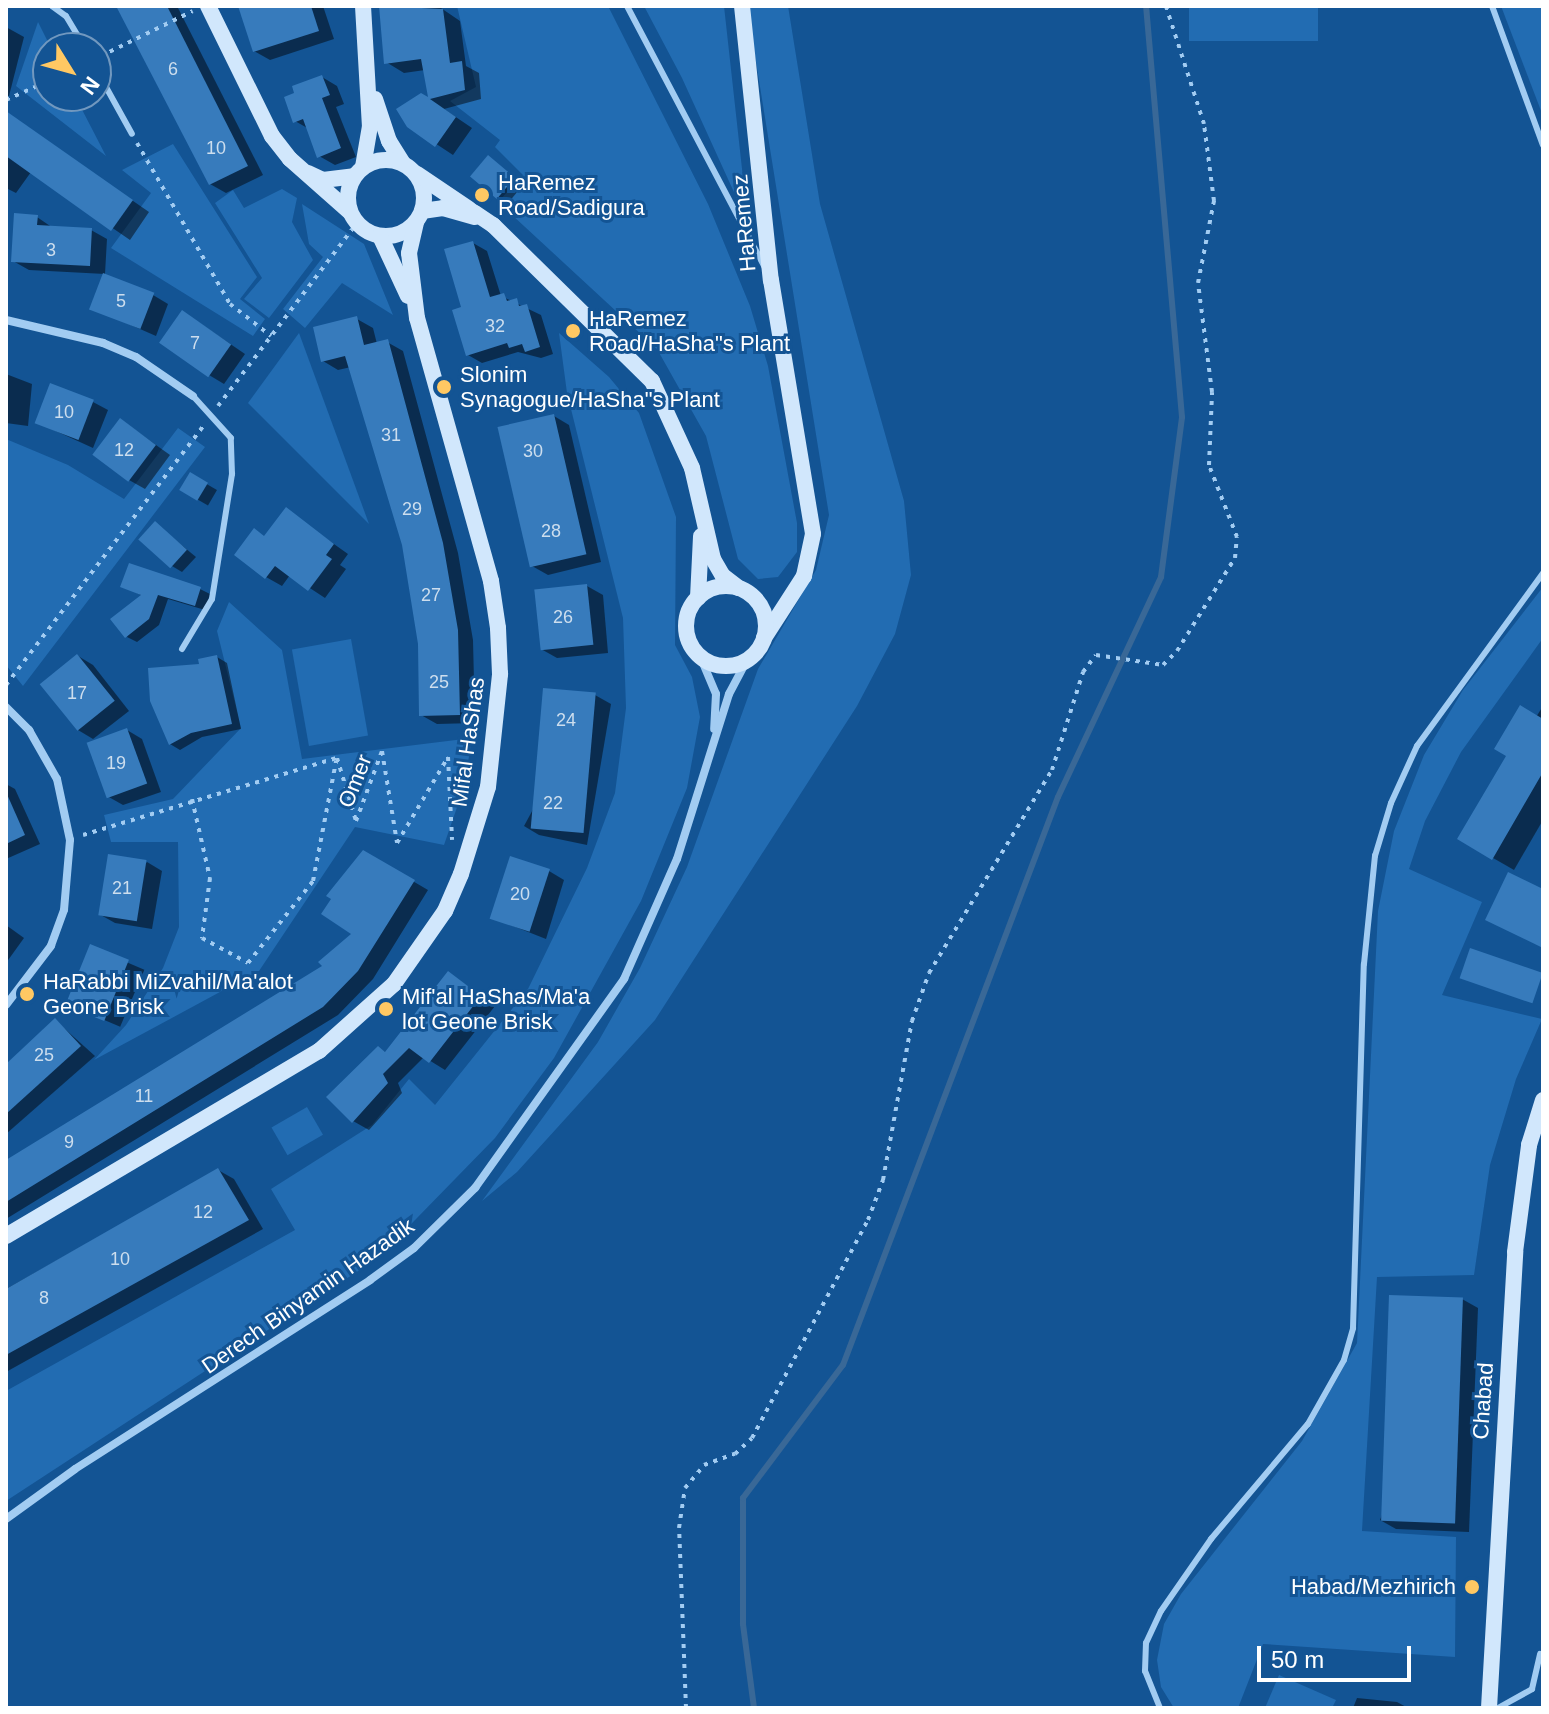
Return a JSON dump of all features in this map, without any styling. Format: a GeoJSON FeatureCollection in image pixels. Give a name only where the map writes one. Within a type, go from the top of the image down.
{"type":"FeatureCollection","features":[{"type":"Feature","properties":{"kind":"street"},"geometry":{"type":"LineString","coordinates":[[205,6],[272,136],[303,171],[353,217],[380,236],[406,231],[419,216],[425,198],[417,174]]}},
{"type":"Feature","properties":{"kind":"street"},"geometry":{"type":"LineString","coordinates":[[353,217],[359,171],[369,141],[363,6]]}},
{"type":"Feature","properties":{"kind":"street","name":"HaRemez"},"geometry":{"type":"LineString","coordinates":[[742,6],[771,280],[811,505],[813,534],[804,576],[764,638]]}},
{"type":"Feature","properties":{"kind":"street"},"geometry":{"type":"LineString","coordinates":[[366,63],[379,114],[403,163],[493,225],[652,381],[679,433],[699,497],[713,559],[723,576],[745,591],[764,614],[764,638],[747,660],[714,742]]}},
{"type":"Feature","properties":{"kind":"street"},"geometry":{"type":"LineString","coordinates":[[303,171],[323,180],[359,171],[383,159],[403,163]]}},
{"type":"Feature","properties":{"kind":"street"},"geometry":{"type":"LineString","coordinates":[[419,216],[459,210],[493,225]]}},
{"type":"Feature","properties":{"kind":"street","name":"Mifal HaShas"},"geometry":{"type":"LineString","coordinates":[[6,1236],[330,1042],[394,984],[421,950],[466,860],[485,800],[496,731],[498,628],[491,581],[417,318],[409,267],[419,216]]}},
{"type":"Feature","properties":{"kind":"street","name":"Mifal HaShas"},"geometry":{"type":"LineString","coordinates":[[380,236],[417,318]]}},
{"type":"Feature","properties":{"kind":"street"},"geometry":{"type":"LineString","coordinates":[[6,320],[103,343],[136,357],[193,396]]}},
{"type":"Feature","properties":{"kind":"street"},"geometry":{"type":"LineString","coordinates":[[699,497],[702,568],[698,598],[686,621],[687,634],[716,694],[714,742]]}},
{"type":"Feature","properties":{"kind":"street"},"geometry":{"type":"LineString","coordinates":[[698,598],[717,587],[780,598],[804,576]]}},
{"type":"Feature","properties":{"kind":"street"},"geometry":{"type":"LineString","coordinates":[[700,656],[723,666],[747,660]]}},
{"type":"Feature","properties":{"kind":"street"},"geometry":{"type":"LineString","coordinates":[[6,707],[29,730],[57,779],[70,840],[64,910],[51,946],[6,1005]]}},
{"type":"Feature","properties":{"kind":"street","name":"Derech Binyamin Hazadik"},"geometry":{"type":"LineString","coordinates":[[6,1519],[75,1469],[370,1280],[449,1217],[559,1076],[624,979],[677,859],[714,742]]}},
{"type":"Feature","properties":{"kind":"street","name":"Chabad"},"geometry":{"type":"LineString","coordinates":[[1489,1708],[1515,1252],[1529,1145],[1543,1100]]}},
{"type":"Feature","properties":{"kind":"lane"},"geometry":{"type":"LineString","coordinates":[[52,6],[66,16],[76,32]]}},
{"type":"Feature","properties":{"kind":"lane"},"geometry":{"type":"LineString","coordinates":[[627,6],[771,280]]}},
{"type":"Feature","properties":{"kind":"lane"},"geometry":{"type":"LineString","coordinates":[[1492,6],[1543,145]]}},
{"type":"Feature","properties":{"kind":"lane"},"geometry":{"type":"LineString","coordinates":[[112,98],[132,134]]}},
{"type":"Feature","properties":{"kind":"lane"},"geometry":{"type":"LineString","coordinates":[[182,649],[212,599],[232,474],[231,438],[193,396]]}},
{"type":"Feature","properties":{"kind":"lane"},"geometry":{"type":"LineString","coordinates":[[1160,1708],[1145,1671],[1146,1643],[1161,1611],[1211,1539],[1308,1424],[1344,1360],[1353,1328],[1364,964],[1375,856],[1391,803],[1417,746],[1460,682],[1543,573]]}},
{"type":"Feature","properties":{"kind":"lane"},"geometry":{"type":"LineString","coordinates":[[1498,1708],[1532,1689],[1540,1654]]}},
{"type":"Feature","properties":{"kind":"path"},"geometry":{"type":"LineString","coordinates":[[112,51],[205,6]]}},
{"type":"Feature","properties":{"kind":"path"},"geometry":{"type":"LineString","coordinates":[[686,1708],[679,1528],[685,1488],[704,1465],[735,1454],[752,1438],[868,1220],[883,1180],[912,1021],[929,973],[1052,770],[1083,672],[1096,655],[1163,665],[1235,558],[1237,537],[1209,465],[1212,392],[1198,283],[1214,201],[1204,124],[1166,6]]}},
{"type":"Feature","properties":{"kind":"path"},"geometry":{"type":"LineString","coordinates":[[1235,6],[1270,6]]}},
{"type":"Feature","properties":{"kind":"path"},"geometry":{"type":"LineString","coordinates":[[6,100],[32,88]]}},
{"type":"Feature","properties":{"kind":"path"},"geometry":{"type":"LineString","coordinates":[[132,134],[185,234],[230,304],[271,336]]}},
{"type":"Feature","properties":{"kind":"path"},"geometry":{"type":"LineString","coordinates":[[6,685],[271,336],[353,217]]}},
{"type":"Feature","properties":{"kind":"path","name":"Omer"},"geometry":{"type":"LineString","coordinates":[[70,840],[192,799],[337,758],[356,821],[382,751],[397,843],[448,757],[452,845],[466,860]]}},
{"type":"Feature","properties":{"kind":"path"},"geometry":{"type":"LineString","coordinates":[[192,799],[210,878],[202,938],[248,963],[313,881],[337,758]]}},
{"type":"Feature","properties":{"kind":"shaded area"},"geometry":{"type":"Polygon","coordinates":[[[457,6],[608,6],[708,204],[750,306],[768,366],[797,523],[797,552],[778,577],[758,579],[738,559],[706,436],[657,349],[498,202],[523,175],[495,147],[500,140],[450,101],[476,87],[457,6]]]}},
{"type":"Feature","properties":{"kind":"shaded area"},"geometry":{"type":"Polygon","coordinates":[[[644,6],[724,6],[748,223],[682,78],[644,6]]]}},
{"type":"Feature","properties":{"kind":"shaded area"},"geometry":{"type":"Polygon","coordinates":[[[747,6],[788,6],[820,204],[904,501],[911,575],[895,634],[857,706],[655,1020],[517,1172],[482,1201],[598,1042],[640,968],[687,867],[758,669],[816,570],[829,515],[747,6]]]}},
{"type":"Feature","properties":{"kind":"shaded area"},"geometry":{"type":"Polygon","coordinates":[[[1189,6],[1318,6],[1318,41],[1189,41],[1189,6]]]}},
{"type":"Feature","properties":{"kind":"shaded area"},"geometry":{"type":"Polygon","coordinates":[[[1501,6],[1543,6],[1543,116],[1501,6]]]}},
{"type":"Feature","properties":{"kind":"shaded area"},"geometry":{"type":"Polygon","coordinates":[[[38,22],[43,32],[35,32],[38,22]]]}},
{"type":"Feature","properties":{"kind":"shaded area"},"geometry":{"type":"Polygon","coordinates":[[[32,39],[32,98],[16,86],[32,39]]]}},
{"type":"Feature","properties":{"kind":"shaded area"},"geometry":{"type":"Polygon","coordinates":[[[49,112],[83,112],[106,156],[49,112]]]}},
{"type":"Feature","properties":{"kind":"shaded area"},"geometry":{"type":"Polygon","coordinates":[[[173,144],[257,277],[240,299],[265,319],[253,336],[111,248],[151,193],[122,170],[173,144]]]}},
{"type":"Feature","properties":{"kind":"shaded area"},"geometry":{"type":"Polygon","coordinates":[[[282,189],[297,198],[292,222],[313,260],[269,318],[244,299],[262,278],[215,203],[233,190],[244,208],[282,189]]]}},
{"type":"Feature","properties":{"kind":"shaded area"},"geometry":{"type":"Polygon","coordinates":[[[302,204],[364,244],[393,315],[342,283],[305,328],[283,309],[323,257],[309,244],[302,204]]]}},
{"type":"Feature","properties":{"kind":"shaded area"},"geometry":{"type":"Polygon","coordinates":[[[299,333],[369,524],[248,403],[299,333]]]}},
{"type":"Feature","properties":{"kind":"shaded area"},"geometry":{"type":"Polygon","coordinates":[[[559,333],[609,377],[639,413],[676,517],[675,645],[692,677],[700,717],[687,788],[641,901],[554,1058],[495,1138],[378,1258],[6,1501],[6,1391],[295,1230],[271,1189],[372,1125],[409,1079],[435,1105],[528,989],[587,868],[615,793],[626,708],[623,618],[567,393],[559,333]]]}},
{"type":"Feature","properties":{"kind":"shaded area"},"geometry":{"type":"Polygon","coordinates":[[[178,428],[205,447],[23,686],[6,665],[6,439],[68,465],[124,499],[178,428]]]}},
{"type":"Feature","properties":{"kind":"shaded area"},"geometry":{"type":"Polygon","coordinates":[[[1543,587],[1543,638],[1461,752],[1425,821],[1409,869],[1482,902],[1442,995],[1542,1019],[1516,1079],[1490,1165],[1474,1275],[1377,1277],[1362,1531],[1456,1537],[1455,1657],[1263,1644],[1238,1708],[1174,1708],[1161,1687],[1157,1660],[1164,1624],[1181,1594],[1302,1441],[1357,1343],[1378,911],[1394,831],[1424,755],[1463,690],[1543,587]]]}},
{"type":"Feature","properties":{"kind":"shaded area"},"geometry":{"type":"Polygon","coordinates":[[[229,602],[282,650],[302,759],[472,738],[464,787],[444,845],[355,827],[259,971],[94,1060],[126,1025],[163,968],[179,927],[178,842],[111,842],[104,815],[173,799],[241,728],[217,631],[229,602]]]}},
{"type":"Feature","properties":{"kind":"shaded area"},"geometry":{"type":"Polygon","coordinates":[[[351,639],[368,736],[309,746],[292,649],[351,639]]]}},
{"type":"Feature","properties":{"kind":"shaded area"},"geometry":{"type":"Polygon","coordinates":[[[307,1107],[323,1135],[287,1155],[271,1128],[307,1107]]]}},
{"type":"Feature","properties":{"kind":"shaded area"},"geometry":{"type":"Polygon","coordinates":[[[1279,1675],[1336,1700],[1332,1708],[1265,1708],[1279,1675]]]}},
{"type":"Feature","properties":{"kind":"building"},"geometry":{"type":"Polygon","coordinates":[[[116,6],[167,6],[248,166],[209,185],[116,6]]]}},
{"type":"Feature","properties":{"kind":"building"},"geometry":{"type":"Polygon","coordinates":[[[238,6],[311,6],[319,31],[253,52],[238,6]]]}},
{"type":"Feature","properties":{"kind":"building"},"geometry":{"type":"Polygon","coordinates":[[[379,6],[443,9],[450,63],[462,61],[465,90],[430,99],[456,117],[435,147],[407,127],[396,109],[421,93],[428,97],[421,59],[384,64],[379,6]]]}},
{"type":"Feature","properties":{"kind":"building"},"geometry":{"type":"Polygon","coordinates":[[[322,75],[330,95],[322,98],[341,148],[317,158],[303,119],[293,123],[284,97],[294,93],[292,86],[322,75]]]}},
{"type":"Feature","properties":{"kind":"building"},"geometry":{"type":"Polygon","coordinates":[[[6,111],[133,200],[111,231],[6,156],[6,111]]]}},
{"type":"Feature","properties":{"kind":"building"},"geometry":{"type":"Polygon","coordinates":[[[488,155],[515,177],[497,199],[470,176],[488,155]]]}},
{"type":"Feature","properties":{"kind":"building"},"geometry":{"type":"Polygon","coordinates":[[[14,213],[38,215],[37,225],[92,228],[90,266],[11,262],[14,213]]]}},
{"type":"Feature","properties":{"kind":"building"},"geometry":{"type":"Polygon","coordinates":[[[473,241],[490,297],[504,293],[507,301],[517,298],[519,306],[527,304],[540,347],[525,352],[522,344],[509,348],[507,343],[466,356],[452,310],[461,307],[444,249],[473,241]]]}},
{"type":"Feature","properties":{"kind":"building"},"geometry":{"type":"Polygon","coordinates":[[[103,273],[154,293],[140,329],[89,309],[103,273]]]}},
{"type":"Feature","properties":{"kind":"building"},"geometry":{"type":"Polygon","coordinates":[[[182,310],[231,344],[208,377],[159,343],[182,310]]]}},
{"type":"Feature","properties":{"kind":"building"},"geometry":{"type":"Polygon","coordinates":[[[357,316],[364,345],[388,339],[443,543],[458,630],[460,715],[419,716],[418,644],[402,545],[345,356],[321,362],[313,327],[357,316]]]}},
{"type":"Feature","properties":{"kind":"building"},"geometry":{"type":"Polygon","coordinates":[[[50,383],[94,400],[78,440],[35,423],[50,383]]]}},
{"type":"Feature","properties":{"kind":"building"},"geometry":{"type":"Polygon","coordinates":[[[554,414],[586,554],[530,567],[497,427],[554,414]]]}},
{"type":"Feature","properties":{"kind":"building"},"geometry":{"type":"Polygon","coordinates":[[[120,418],[156,445],[128,482],[92,455],[120,418]]]}},
{"type":"Feature","properties":{"kind":"building"},"geometry":{"type":"Polygon","coordinates":[[[190,472],[208,483],[197,501],[179,490],[190,472]]]}},
{"type":"Feature","properties":{"kind":"building"},"geometry":{"type":"Polygon","coordinates":[[[286,507],[334,544],[326,555],[332,559],[308,591],[275,566],[265,579],[234,555],[254,528],[264,536],[286,507]]]}},
{"type":"Feature","properties":{"kind":"building"},"geometry":{"type":"Polygon","coordinates":[[[155,521],[187,550],[170,568],[138,540],[155,521]]]}},
{"type":"Feature","properties":{"kind":"building"},"geometry":{"type":"Polygon","coordinates":[[[129,563],[201,587],[195,606],[158,595],[149,619],[125,638],[110,619],[141,595],[120,587],[129,563]]]}},
{"type":"Feature","properties":{"kind":"building"},"geometry":{"type":"Polygon","coordinates":[[[587,584],[593,645],[541,650],[534,590],[587,584]]]}},
{"type":"Feature","properties":{"kind":"building"},"geometry":{"type":"Polygon","coordinates":[[[77,654],[115,701],[77,731],[40,684],[77,654]]]}},
{"type":"Feature","properties":{"kind":"building"},"geometry":{"type":"Polygon","coordinates":[[[217,655],[232,724],[191,733],[169,745],[150,701],[148,668],[199,664],[198,659],[217,655]]]}},
{"type":"Feature","properties":{"kind":"building"},"geometry":{"type":"Polygon","coordinates":[[[543,688],[596,693],[584,833],[531,828],[543,688]]]}},
{"type":"Feature","properties":{"kind":"building"},"geometry":{"type":"Polygon","coordinates":[[[1520,705],[1543,719],[1543,772],[1492,860],[1457,839],[1506,756],[1494,749],[1520,705]]]}},
{"type":"Feature","properties":{"kind":"building"},"geometry":{"type":"Polygon","coordinates":[[[127,728],[147,783],[107,798],[87,743],[127,728]]]}},
{"type":"Feature","properties":{"kind":"building"},"geometry":{"type":"Polygon","coordinates":[[[6,792],[25,835],[6,844],[6,792]]]}},
{"type":"Feature","properties":{"kind":"building"},"geometry":{"type":"Polygon","coordinates":[[[363,850],[415,880],[358,971],[323,1007],[6,1202],[6,1160],[322,966],[318,962],[351,934],[321,914],[331,899],[326,896],[363,850]]]}},
{"type":"Feature","properties":{"kind":"building"},"geometry":{"type":"Polygon","coordinates":[[[108,854],[147,860],[137,921],[98,915],[108,854]]]}},
{"type":"Feature","properties":{"kind":"building"},"geometry":{"type":"Polygon","coordinates":[[[510,856],[550,869],[530,932],[490,919],[510,856]]]}},
{"type":"Feature","properties":{"kind":"building"},"geometry":{"type":"Polygon","coordinates":[[[1508,872],[1543,889],[1543,948],[1485,920],[1508,872]]]}},
{"type":"Feature","properties":{"kind":"building"},"geometry":{"type":"Polygon","coordinates":[[[90,944],[129,960],[104,1021],[65,1005],[90,944]]]}},
{"type":"Feature","properties":{"kind":"building"},"geometry":{"type":"Polygon","coordinates":[[[1470,948],[1543,973],[1532,1003],[1460,978],[1470,948]]]}},
{"type":"Feature","properties":{"kind":"building"},"geometry":{"type":"Polygon","coordinates":[[[448,971],[481,996],[429,1063],[409,1048],[383,1074],[388,1083],[352,1123],[326,1097],[378,1046],[385,1052],[448,971]]]}},
{"type":"Feature","properties":{"kind":"building"},"geometry":{"type":"Polygon","coordinates":[[[55,1018],[81,1046],[6,1114],[6,1064],[55,1018]]]}},
{"type":"Feature","properties":{"kind":"building"},"geometry":{"type":"Polygon","coordinates":[[[218,1168],[249,1220],[6,1355],[6,1289],[218,1168]]]}},
{"type":"Feature","properties":{"kind":"building"},"geometry":{"type":"Polygon","coordinates":[[[1389,1295],[1463,1298],[1455,1523],[1381,1521],[1389,1295]]]}},
{"type":"Feature","properties":{"kind":"waterway"},"geometry":{"type":"LineString","coordinates":[[754,1708],[743,1624],[743,1498],[843,1365],[1058,797],[1161,577],[1182,417],[1146,6]]}},
{"type":"Feature","properties":{"kind":"place","name":"HaRemez Road/Sadigura"},"geometry":{"type":"Point","coordinates":[482,195]}},
{"type":"Feature","properties":{"kind":"place","name":"HaRemez Road/HaSha\"s Plant"},"geometry":{"type":"Point","coordinates":[573,331]}},
{"type":"Feature","properties":{"kind":"place","name":"Slonim Synagogue/HaSha\"s Plant"},"geometry":{"type":"Point","coordinates":[444,387]}},
{"type":"Feature","properties":{"kind":"place","name":"HaRabbi MiZvahil/Ma'alot Geone Brisk"},"geometry":{"type":"Point","coordinates":[27,994]}},
{"type":"Feature","properties":{"kind":"place","name":"Mif'al HaShas/Ma'a lot Geone Brisk"},"geometry":{"type":"Point","coordinates":[386,1009]}},
{"type":"Feature","properties":{"kind":"place","name":"Habad/Mezhirich"},"geometry":{"type":"Point","coordinates":[1472,1587]}}]}
